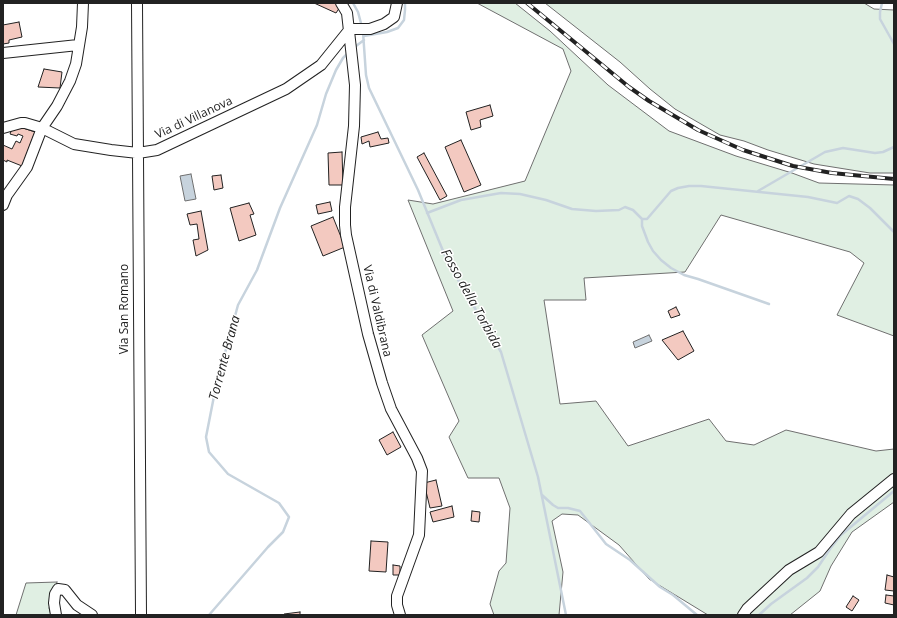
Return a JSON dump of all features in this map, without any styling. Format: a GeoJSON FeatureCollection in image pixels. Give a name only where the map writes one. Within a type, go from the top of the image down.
{"type":"FeatureCollection","features":[{"type":"Feature","properties":{"kind":"street"},"geometry":{"type":"LineString","coordinates":[[3,205],[7,195],[27,167],[42,128],[57,106],[70,81],[76,64],[82,27],[83,3]]}},
{"type":"Feature","properties":{"kind":"street","name":"Via San Romano"},"geometry":{"type":"LineString","coordinates":[[137,3],[141,615]]}},
{"type":"Feature","properties":{"kind":"street","name":"Via di Valdibrana"},"geometry":{"type":"LineString","coordinates":[[341,3],[347,13],[350,29],[356,98],[345,207],[345,230],[368,334],[382,383],[391,409],[417,458],[422,471],[420,535],[398,596],[397,605],[400,615]]}},
{"type":"Feature","properties":{"kind":"street"},"geometry":{"type":"LineString","coordinates":[[350,29],[370,29],[391,21],[394,17],[397,3]]}},
{"type":"Feature","properties":{"kind":"street","name":"Via di Villanova"},"geometry":{"type":"LineString","coordinates":[[3,128],[21,123],[42,128],[74,144],[138,153],[157,150],[286,89],[321,65],[350,29]]}},
{"type":"Feature","properties":{"kind":"street"},"geometry":{"type":"LineString","coordinates":[[3,53],[78,45]]}},
{"type":"Feature","properties":{"kind":"street"},"geometry":{"type":"LineString","coordinates":[[743,615],[747,609],[789,570],[819,552],[851,514],[894,479]]}},
{"type":"Feature","properties":{"kind":"street"},"geometry":{"type":"LineString","coordinates":[[56,615],[54,603],[55,594],[58,589],[65,590],[77,605],[92,615]]}},
{"type":"Feature","properties":{"kind":"green space"},"geometry":{"type":"Polygon","coordinates":[[[477,3],[515,3],[550,31],[608,85],[669,131],[736,156],[819,183],[894,185],[894,336],[837,315],[864,263],[850,252],[721,215],[685,272],[584,278],[586,300],[544,300],[560,404],[596,401],[628,446],[709,419],[726,441],[754,445],[786,430],[876,451],[894,449],[894,502],[852,532],[831,566],[820,591],[790,615],[708,615],[649,579],[619,545],[578,515],[562,514],[552,521],[563,572],[559,615],[494,615],[490,604],[499,571],[506,563],[510,508],[499,478],[468,478],[449,437],[459,421],[422,335],[453,311],[408,200],[433,204],[525,181],[571,71],[563,49],[477,3]]]}},
{"type":"Feature","properties":{"kind":"green space"},"geometry":{"type":"Polygon","coordinates":[[[545,3],[864,3],[874,9],[894,10],[894,173],[870,173],[814,164],[744,141],[720,135],[675,109],[620,62],[545,3]]]}},
{"type":"Feature","properties":{"kind":"green space"},"geometry":{"type":"Polygon","coordinates":[[[57,582],[49,608],[51,615],[16,615],[26,583],[57,582]]]}},
{"type":"Feature","properties":{"kind":"shaded area"},"geometry":{"type":"Polygon","coordinates":[[[191,174],[196,199],[185,201],[180,176],[191,174]]]}},
{"type":"Feature","properties":{"kind":"shaded area"},"geometry":{"type":"Polygon","coordinates":[[[649,335],[652,341],[635,348],[633,342],[649,335]]]}},
{"type":"Feature","properties":{"kind":"building"},"geometry":{"type":"Polygon","coordinates":[[[314,3],[337,3],[340,7],[336,13],[314,3]]]}},
{"type":"Feature","properties":{"kind":"building"},"geometry":{"type":"Polygon","coordinates":[[[19,22],[22,37],[9,40],[9,43],[3,44],[3,25],[19,22]]]}},
{"type":"Feature","properties":{"kind":"building"},"geometry":{"type":"Polygon","coordinates":[[[44,69],[62,72],[60,88],[38,87],[44,69]]]}},
{"type":"Feature","properties":{"kind":"building"},"geometry":{"type":"Polygon","coordinates":[[[490,105],[493,116],[480,120],[481,127],[471,130],[466,112],[490,105]]]}},
{"type":"Feature","properties":{"kind":"building"},"geometry":{"type":"Polygon","coordinates":[[[20,127],[35,132],[22,166],[7,160],[7,162],[3,160],[3,145],[12,149],[16,141],[20,143],[23,136],[18,134],[17,136],[10,134],[12,129],[20,127]]]}},
{"type":"Feature","properties":{"kind":"building"},"geometry":{"type":"Polygon","coordinates":[[[378,132],[381,139],[388,138],[389,143],[370,147],[369,141],[362,144],[361,137],[378,132]]]}},
{"type":"Feature","properties":{"kind":"building"},"geometry":{"type":"Polygon","coordinates":[[[461,140],[481,185],[464,192],[445,147],[461,140]]]}},
{"type":"Feature","properties":{"kind":"building"},"geometry":{"type":"Polygon","coordinates":[[[342,152],[343,185],[329,185],[328,153],[342,152]]]}},
{"type":"Feature","properties":{"kind":"building"},"geometry":{"type":"Polygon","coordinates":[[[424,153],[447,196],[440,200],[417,157],[424,153]]]}},
{"type":"Feature","properties":{"kind":"building"},"geometry":{"type":"Polygon","coordinates":[[[221,175],[223,188],[214,190],[212,176],[221,175]]]}},
{"type":"Feature","properties":{"kind":"building"},"geometry":{"type":"Polygon","coordinates":[[[330,202],[332,211],[318,214],[316,205],[330,202]]]}},
{"type":"Feature","properties":{"kind":"building"},"geometry":{"type":"Polygon","coordinates":[[[249,203],[254,214],[250,215],[256,235],[239,241],[230,208],[249,203]]]}},
{"type":"Feature","properties":{"kind":"building"},"geometry":{"type":"Polygon","coordinates":[[[201,211],[208,250],[196,256],[193,240],[199,239],[197,224],[190,225],[187,214],[201,211]]]}},
{"type":"Feature","properties":{"kind":"building"},"geometry":{"type":"Polygon","coordinates":[[[333,217],[345,247],[323,256],[311,226],[333,217]]]}},
{"type":"Feature","properties":{"kind":"building"},"geometry":{"type":"Polygon","coordinates":[[[676,307],[680,315],[671,318],[668,311],[676,307]]]}},
{"type":"Feature","properties":{"kind":"building"},"geometry":{"type":"Polygon","coordinates":[[[683,331],[694,351],[678,360],[662,340],[683,331]]]}},
{"type":"Feature","properties":{"kind":"building"},"geometry":{"type":"Polygon","coordinates":[[[393,432],[401,447],[387,455],[379,440],[393,432]]]}},
{"type":"Feature","properties":{"kind":"building"},"geometry":{"type":"Polygon","coordinates":[[[436,480],[442,506],[430,508],[424,483],[436,480]]]}},
{"type":"Feature","properties":{"kind":"building"},"geometry":{"type":"Polygon","coordinates":[[[452,506],[454,517],[433,522],[430,512],[452,506]]]}},
{"type":"Feature","properties":{"kind":"building"},"geometry":{"type":"Polygon","coordinates":[[[472,511],[480,512],[479,522],[471,521],[472,511]]]}},
{"type":"Feature","properties":{"kind":"building"},"geometry":{"type":"Polygon","coordinates":[[[371,541],[388,542],[386,572],[369,571],[371,541]]]}},
{"type":"Feature","properties":{"kind":"building"},"geometry":{"type":"Polygon","coordinates":[[[393,565],[400,566],[400,575],[393,575],[393,565]]]}},
{"type":"Feature","properties":{"kind":"building"},"geometry":{"type":"Polygon","coordinates":[[[887,575],[894,577],[894,591],[885,590],[887,575]]]}},
{"type":"Feature","properties":{"kind":"building"},"geometry":{"type":"Polygon","coordinates":[[[886,595],[894,596],[894,605],[885,603],[886,595]]]}},
{"type":"Feature","properties":{"kind":"building"},"geometry":{"type":"Polygon","coordinates":[[[853,596],[859,600],[852,611],[846,607],[853,596]]]}},
{"type":"Feature","properties":{"kind":"building"},"geometry":{"type":"Polygon","coordinates":[[[300,612],[300,615],[284,615],[284,614],[300,612]]]}},
{"type":"Feature","properties":{"kind":"waterway","name":"Torrente Brana"},"geometry":{"type":"LineString","coordinates":[[353,3],[358,12],[362,27]]}},
{"type":"Feature","properties":{"kind":"waterway"},"geometry":{"type":"LineString","coordinates":[[364,36],[387,32],[398,28],[404,20],[405,3]]}},
{"type":"Feature","properties":{"kind":"waterway"},"geometry":{"type":"LineString","coordinates":[[882,3],[880,19],[894,44]]}},
{"type":"Feature","properties":{"kind":"waterway","name":"Fosso della Torbida"},"geometry":{"type":"LineString","coordinates":[[363,32],[366,75],[369,88],[418,190],[448,263],[501,352],[538,477],[566,615]]}},
{"type":"Feature","properties":{"kind":"waterway","name":"Torrente Brana"},"geometry":{"type":"LineString","coordinates":[[356,46],[364,40]]}},
{"type":"Feature","properties":{"kind":"waterway","name":"Torrente Brana"},"geometry":{"type":"LineString","coordinates":[[209,615],[268,547],[283,532],[289,517],[279,503],[228,474],[209,452],[206,437],[216,386],[238,305],[257,270],[280,208],[317,125],[326,94],[336,70],[343,58],[348,53]]}},
{"type":"Feature","properties":{"kind":"waterway"},"geometry":{"type":"LineString","coordinates":[[758,191],[825,152],[843,148],[875,153],[883,152],[894,147]]}},
{"type":"Feature","properties":{"kind":"waterway"},"geometry":{"type":"LineString","coordinates":[[642,219],[647,219],[671,191],[689,186],[701,186],[808,197],[837,203],[849,196],[858,199],[870,208],[894,232]]}},
{"type":"Feature","properties":{"kind":"waterway"},"geometry":{"type":"LineString","coordinates":[[427,213],[461,200],[501,193],[520,194],[546,200],[572,209],[596,211],[619,210],[625,207],[633,210],[642,219],[642,226],[653,251],[671,268],[684,275],[769,304]]}},
{"type":"Feature","properties":{"kind":"waterway"},"geometry":{"type":"LineString","coordinates":[[759,615],[771,604],[807,578],[818,567],[841,535],[894,491]]}},
{"type":"Feature","properties":{"kind":"waterway"},"geometry":{"type":"LineString","coordinates":[[542,495],[558,508],[568,508],[580,511],[606,544],[630,560],[660,587],[673,595],[697,615]]}},
{"type":"Feature","properties":{"kind":"railway"},"geometry":{"type":"LineString","coordinates":[[527,3],[629,87],[649,101],[698,130],[743,150],[793,166],[832,173],[894,179]]}}]}
